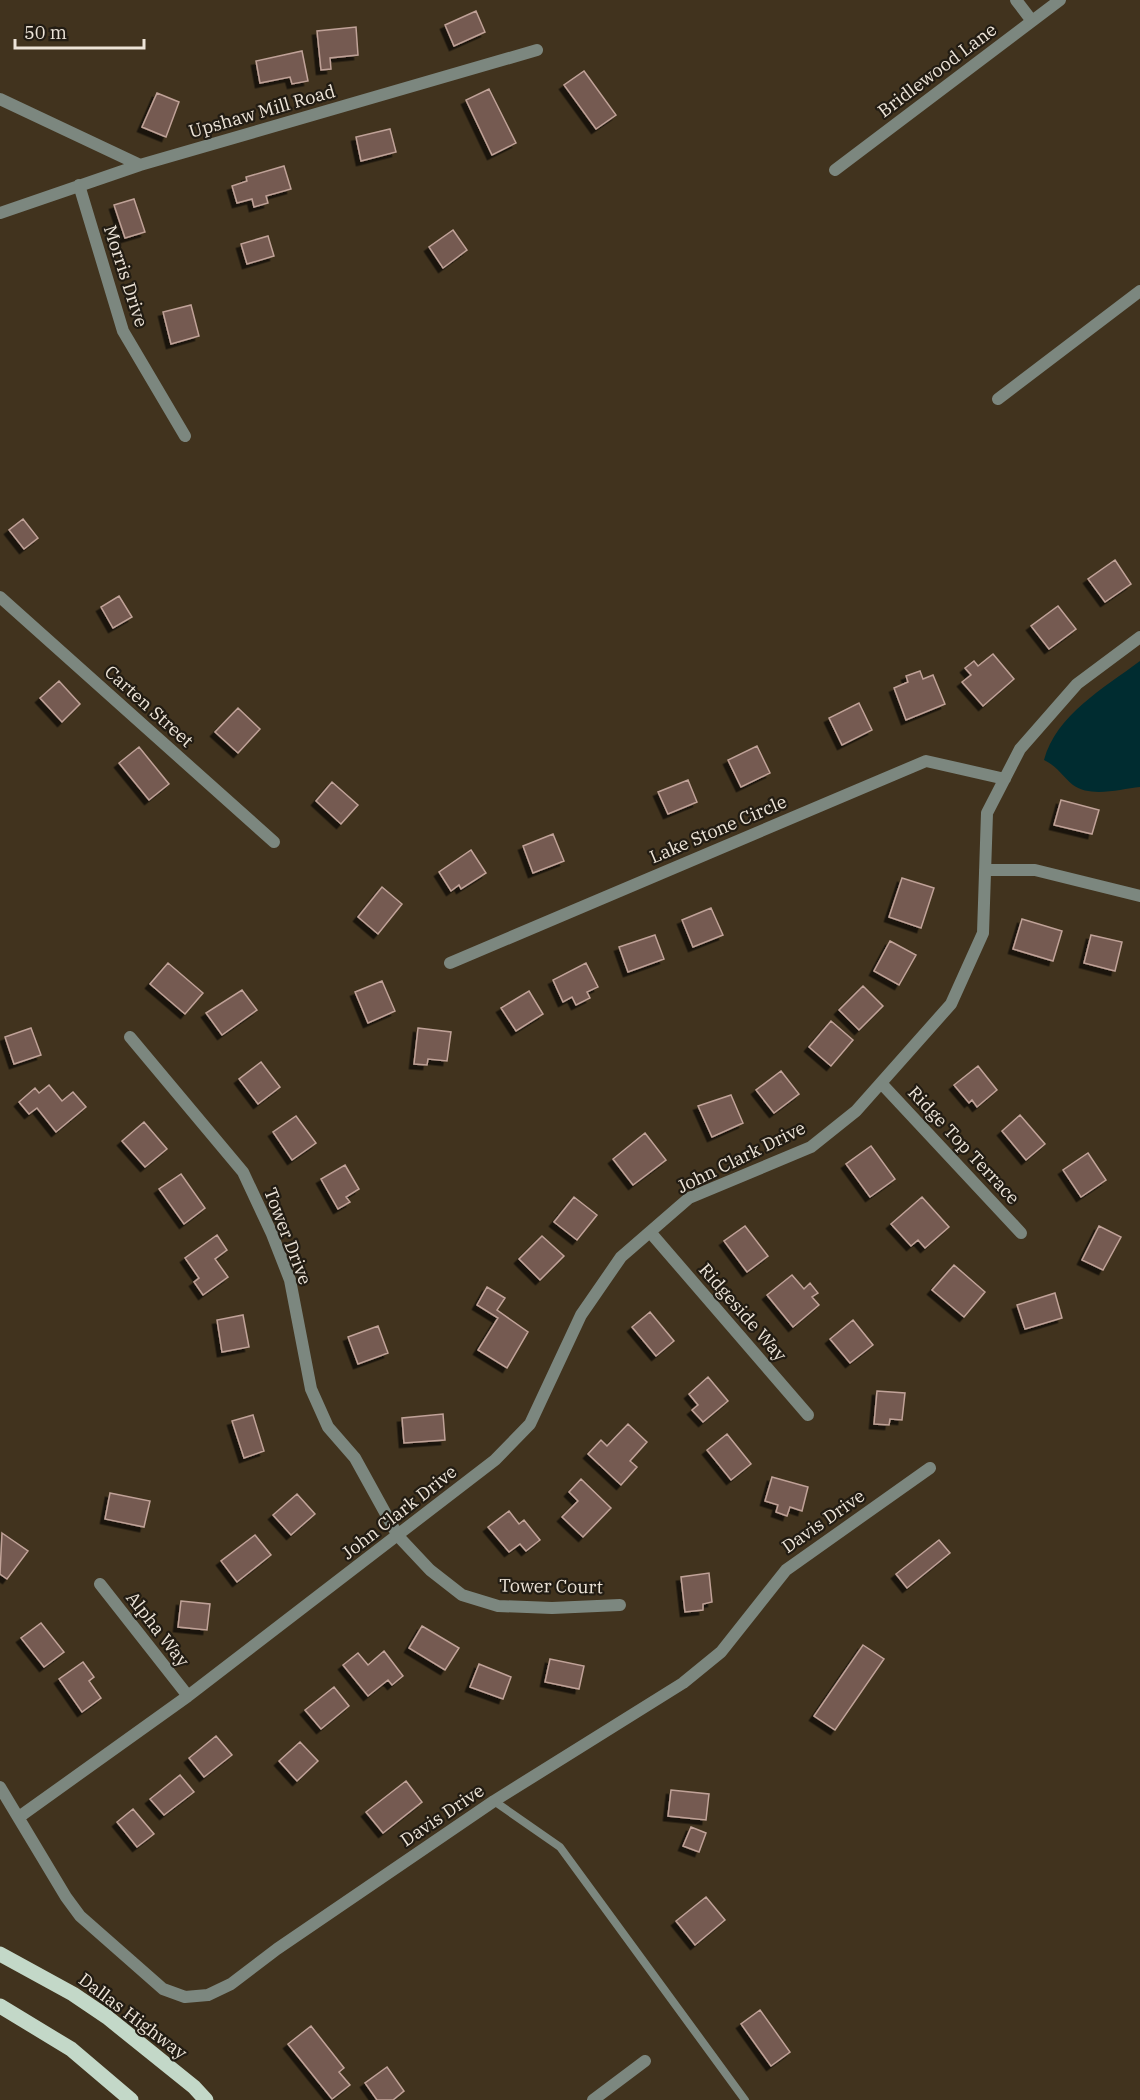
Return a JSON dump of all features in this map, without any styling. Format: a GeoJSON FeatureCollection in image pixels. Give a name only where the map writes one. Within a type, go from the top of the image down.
{"type":"FeatureCollection","features":[{"type":"Feature","properties":{"kind":"main road","name":"Dallas Highway"},"geometry":{"type":"LineString","coordinates":[[0,1954],[73,1994],[107,2017],[194,2087],[206,2100]]}},
{"type":"Feature","properties":{"kind":"main road"},"geometry":{"type":"LineString","coordinates":[[0,2006],[71,2049],[131,2100]]}},
{"type":"Feature","properties":{"kind":"street"},"geometry":{"type":"LineString","coordinates":[[1016,0],[1032,21]]}},
{"type":"Feature","properties":{"kind":"street","name":"Bridlewood Lane"},"geometry":{"type":"LineString","coordinates":[[835,170],[1060,0]]}},
{"type":"Feature","properties":{"kind":"street","name":"Upshaw Mill Road"},"geometry":{"type":"LineString","coordinates":[[0,213],[140,165],[537,50]]}},
{"type":"Feature","properties":{"kind":"street"},"geometry":{"type":"LineString","coordinates":[[0,99],[140,165]]}},
{"type":"Feature","properties":{"kind":"street","name":"Morris Drive"},"geometry":{"type":"LineString","coordinates":[[79,185],[123,331],[185,436]]}},
{"type":"Feature","properties":{"kind":"street"},"geometry":{"type":"LineString","coordinates":[[998,399],[1140,291]]}},
{"type":"Feature","properties":{"kind":"street","name":"Carten Street"},"geometry":{"type":"LineString","coordinates":[[0,597],[274,842]]}},
{"type":"Feature","properties":{"kind":"street","name":"John Clark Drive"},"geometry":{"type":"LineString","coordinates":[[19,1817],[188,1696],[495,1460],[530,1424],[545,1398],[581,1315],[621,1257],[689,1198],[811,1147],[856,1111],[951,1005],[983,933],[987,813],[1020,749],[1077,684],[1140,637]]}},
{"type":"Feature","properties":{"kind":"street","name":"Lake Stone Circle"},"geometry":{"type":"LineString","coordinates":[[450,963],[926,761],[1005,779]]}},
{"type":"Feature","properties":{"kind":"street"},"geometry":{"type":"LineString","coordinates":[[985,870],[1035,870],[1140,896]]}},
{"type":"Feature","properties":{"kind":"street","name":"Tower Drive"},"geometry":{"type":"LineString","coordinates":[[130,1037],[243,1172],[272,1234],[290,1280],[315,1399],[328,1427],[355,1458],[398,1536]]}},
{"type":"Feature","properties":{"kind":"street","name":"Ridge Top Terrace"},"geometry":{"type":"LineString","coordinates":[[881,1083],[1021,1233]]}},
{"type":"Feature","properties":{"kind":"street","name":"Ridgeside Way"},"geometry":{"type":"LineString","coordinates":[[650,1232],[808,1415]]}},
{"type":"Feature","properties":{"kind":"street","name":"Davis Drive"},"geometry":{"type":"LineString","coordinates":[[0,1787],[66,1897],[80,1916],[163,1989],[184,1997],[208,1995],[231,1984],[277,1949],[494,1801],[683,1683],[722,1652],[786,1570],[930,1468]]}},
{"type":"Feature","properties":{"kind":"street","name":"Tower Court"},"geometry":{"type":"LineString","coordinates":[[398,1536],[430,1570],[462,1595],[498,1606],[552,1608],[620,1605]]}},
{"type":"Feature","properties":{"kind":"street","name":"Alpha Way"},"geometry":{"type":"LineString","coordinates":[[100,1584],[188,1696]]}},
{"type":"Feature","properties":{"kind":"street"},"geometry":{"type":"LineString","coordinates":[[593,2100],[645,2061]]}},
{"type":"Feature","properties":{"kind":"lane"},"geometry":{"type":"LineString","coordinates":[[494,1801],[560,1847],[681,2009],[745,2100]]}},
{"type":"Feature","properties":{"kind":"water"},"geometry":{"type":"Polygon","coordinates":[[[1140,661],[1140,787],[1106,792],[1080,789],[1044,760],[1050,744],[1059,729],[1083,704],[1140,661]]]}},
{"type":"Feature","properties":{"kind":"building"},"geometry":{"type":"Polygon","coordinates":[[[476,11],[485,32],[454,46],[445,25],[476,11]]]}},
{"type":"Feature","properties":{"kind":"building"},"geometry":{"type":"Polygon","coordinates":[[[356,27],[358,55],[330,58],[331,69],[321,70],[317,31],[356,27]]]}},
{"type":"Feature","properties":{"kind":"building"},"geometry":{"type":"Polygon","coordinates":[[[302,51],[308,81],[292,84],[290,77],[260,83],[256,61],[302,51]]]}},
{"type":"Feature","properties":{"kind":"building"},"geometry":{"type":"Polygon","coordinates":[[[584,71],[616,115],[596,129],[564,85],[584,71]]]}},
{"type":"Feature","properties":{"kind":"building"},"geometry":{"type":"Polygon","coordinates":[[[489,89],[516,143],[492,155],[466,100],[489,89]]]}},
{"type":"Feature","properties":{"kind":"building"},"geometry":{"type":"Polygon","coordinates":[[[157,93],[179,102],[166,137],[142,127],[157,93]]]}},
{"type":"Feature","properties":{"kind":"building"},"geometry":{"type":"Polygon","coordinates":[[[390,129],[396,152],[361,161],[356,137],[390,129]]]}},
{"type":"Feature","properties":{"kind":"building"},"geometry":{"type":"Polygon","coordinates":[[[284,166],[291,189],[266,196],[268,203],[254,207],[252,199],[237,203],[232,186],[247,181],[246,177],[284,166]]]}},
{"type":"Feature","properties":{"kind":"building"},"geometry":{"type":"Polygon","coordinates":[[[134,199],[145,232],[125,238],[114,205],[134,199]]]}},
{"type":"Feature","properties":{"kind":"building"},"geometry":{"type":"Polygon","coordinates":[[[453,230],[467,250],[443,268],[429,247],[453,230]]]}},
{"type":"Feature","properties":{"kind":"building"},"geometry":{"type":"Polygon","coordinates":[[[268,236],[274,256],[247,264],[241,244],[268,236]]]}},
{"type":"Feature","properties":{"kind":"building"},"geometry":{"type":"Polygon","coordinates":[[[191,305],[199,336],[171,344],[163,312],[191,305]]]}},
{"type":"Feature","properties":{"kind":"building"},"geometry":{"type":"Polygon","coordinates":[[[23,519],[38,538],[24,549],[9,530],[23,519]]]}},
{"type":"Feature","properties":{"kind":"building"},"geometry":{"type":"Polygon","coordinates":[[[1115,560],[1131,584],[1105,602],[1088,579],[1115,560]]]}},
{"type":"Feature","properties":{"kind":"building"},"geometry":{"type":"Polygon","coordinates":[[[119,596],[132,617],[113,628],[101,607],[119,596]]]}},
{"type":"Feature","properties":{"kind":"building"},"geometry":{"type":"Polygon","coordinates":[[[1058,606],[1076,629],[1049,649],[1031,626],[1058,606]]]}},
{"type":"Feature","properties":{"kind":"building"},"geometry":{"type":"Polygon","coordinates":[[[993,654],[1014,679],[983,706],[962,682],[971,675],[965,668],[974,661],[978,666],[993,654]]]}},
{"type":"Feature","properties":{"kind":"building"},"geometry":{"type":"Polygon","coordinates":[[[920,671],[923,679],[933,675],[945,704],[906,720],[894,688],[908,682],[906,676],[920,671]]]}},
{"type":"Feature","properties":{"kind":"building"},"geometry":{"type":"Polygon","coordinates":[[[59,681],[80,704],[62,722],[40,698],[59,681]]]}},
{"type":"Feature","properties":{"kind":"building"},"geometry":{"type":"Polygon","coordinates":[[[859,703],[872,730],[842,745],[829,718],[859,703]]]}},
{"type":"Feature","properties":{"kind":"building"},"geometry":{"type":"Polygon","coordinates":[[[238,708],[260,729],[238,753],[215,732],[238,708]]]}},
{"type":"Feature","properties":{"kind":"building"},"geometry":{"type":"Polygon","coordinates":[[[757,746],[770,773],[741,787],[728,760],[757,746]]]}},
{"type":"Feature","properties":{"kind":"building"},"geometry":{"type":"Polygon","coordinates":[[[139,747],[169,784],[149,800],[119,763],[139,747]]]}},
{"type":"Feature","properties":{"kind":"building"},"geometry":{"type":"Polygon","coordinates":[[[688,780],[697,802],[668,814],[658,792],[688,780]]]}},
{"type":"Feature","properties":{"kind":"building"},"geometry":{"type":"Polygon","coordinates":[[[332,782],[358,805],[341,824],[316,801],[332,782]]]}},
{"type":"Feature","properties":{"kind":"building"},"geometry":{"type":"Polygon","coordinates":[[[1061,800],[1099,810],[1092,834],[1054,825],[1061,800]]]}},
{"type":"Feature","properties":{"kind":"building"},"geometry":{"type":"Polygon","coordinates":[[[553,834],[564,861],[533,873],[523,846],[553,834]]]}},
{"type":"Feature","properties":{"kind":"building"},"geometry":{"type":"Polygon","coordinates":[[[471,850],[486,873],[461,889],[459,885],[451,891],[439,872],[471,850]]]}},
{"type":"Feature","properties":{"kind":"building"},"geometry":{"type":"Polygon","coordinates":[[[902,878],[934,888],[921,928],[889,917],[902,878]]]}},
{"type":"Feature","properties":{"kind":"building"},"geometry":{"type":"Polygon","coordinates":[[[382,887],[402,904],[378,934],[358,917],[382,887]]]}},
{"type":"Feature","properties":{"kind":"building"},"geometry":{"type":"Polygon","coordinates":[[[711,908],[723,935],[693,947],[682,920],[711,908]]]}},
{"type":"Feature","properties":{"kind":"building"},"geometry":{"type":"Polygon","coordinates":[[[1022,919],[1062,931],[1053,961],[1013,949],[1022,919]]]}},
{"type":"Feature","properties":{"kind":"building"},"geometry":{"type":"Polygon","coordinates":[[[655,935],[664,959],[628,972],[619,947],[655,935]]]}},
{"type":"Feature","properties":{"kind":"building"},"geometry":{"type":"Polygon","coordinates":[[[1091,935],[1122,942],[1115,971],[1084,963],[1091,935]]]}},
{"type":"Feature","properties":{"kind":"building"},"geometry":{"type":"Polygon","coordinates":[[[890,941],[916,955],[899,985],[874,971],[890,941]]]}},
{"type":"Feature","properties":{"kind":"building"},"geometry":{"type":"Polygon","coordinates":[[[168,963],[203,993],[185,1014],[150,984],[168,963]]]}},
{"type":"Feature","properties":{"kind":"building"},"geometry":{"type":"Polygon","coordinates":[[[586,963],[598,987],[587,992],[590,998],[576,1005],[572,997],[563,1002],[553,980],[586,963]]]}},
{"type":"Feature","properties":{"kind":"building"},"geometry":{"type":"Polygon","coordinates":[[[382,981],[395,1011],[368,1023],[355,992],[382,981]]]}},
{"type":"Feature","properties":{"kind":"building"},"geometry":{"type":"Polygon","coordinates":[[[863,986],[883,1006],[859,1030],[839,1010],[863,986]]]}},
{"type":"Feature","properties":{"kind":"building"},"geometry":{"type":"Polygon","coordinates":[[[242,990],[257,1010],[222,1035],[206,1013],[242,990]]]}},
{"type":"Feature","properties":{"kind":"building"},"geometry":{"type":"Polygon","coordinates":[[[529,991],[543,1014],[516,1031],[501,1008],[529,991]]]}},
{"type":"Feature","properties":{"kind":"building"},"geometry":{"type":"Polygon","coordinates":[[[831,1021],[853,1040],[831,1066],[809,1047],[831,1021]]]}},
{"type":"Feature","properties":{"kind":"building"},"geometry":{"type":"Polygon","coordinates":[[[31,1028],[41,1055],[14,1064],[5,1037],[31,1028]]]}},
{"type":"Feature","properties":{"kind":"building"},"geometry":{"type":"Polygon","coordinates":[[[418,1028],[451,1032],[447,1061],[428,1059],[427,1065],[414,1064],[418,1028]]]}},
{"type":"Feature","properties":{"kind":"building"},"geometry":{"type":"Polygon","coordinates":[[[261,1062],[280,1087],[258,1104],[239,1079],[261,1062]]]}},
{"type":"Feature","properties":{"kind":"building"},"geometry":{"type":"Polygon","coordinates":[[[978,1066],[997,1090],[977,1107],[972,1100],[969,1103],[954,1085],[978,1066]]]}},
{"type":"Feature","properties":{"kind":"building"},"geometry":{"type":"Polygon","coordinates":[[[781,1071],[799,1094],[774,1113],[756,1090],[781,1071]]]}},
{"type":"Feature","properties":{"kind":"building"},"geometry":{"type":"Polygon","coordinates":[[[49,1085],[62,1101],[73,1092],[86,1107],[56,1132],[37,1108],[29,1114],[19,1102],[35,1088],[39,1093],[49,1085]]]}},
{"type":"Feature","properties":{"kind":"building"},"geometry":{"type":"Polygon","coordinates":[[[731,1095],[743,1123],[712,1137],[698,1106],[731,1095]]]}},
{"type":"Feature","properties":{"kind":"building"},"geometry":{"type":"Polygon","coordinates":[[[1020,1115],[1045,1144],[1026,1160],[1002,1131],[1020,1115]]]}},
{"type":"Feature","properties":{"kind":"building"},"geometry":{"type":"Polygon","coordinates":[[[296,1116],[316,1143],[292,1160],[273,1132],[296,1116]]]}},
{"type":"Feature","properties":{"kind":"building"},"geometry":{"type":"Polygon","coordinates":[[[144,1122],[167,1149],[145,1167],[122,1141],[144,1122]]]}},
{"type":"Feature","properties":{"kind":"building"},"geometry":{"type":"Polygon","coordinates":[[[645,1133],[666,1160],[633,1185],[613,1159],[645,1133]]]}},
{"type":"Feature","properties":{"kind":"building"},"geometry":{"type":"Polygon","coordinates":[[[871,1146],[895,1179],[870,1197],[846,1164],[871,1146]]]}},
{"type":"Feature","properties":{"kind":"building"},"geometry":{"type":"Polygon","coordinates":[[[1088,1153],[1106,1180],[1081,1197],[1063,1170],[1088,1153]]]}},
{"type":"Feature","properties":{"kind":"building"},"geometry":{"type":"Polygon","coordinates":[[[345,1165],[359,1189],[346,1197],[350,1202],[338,1209],[321,1179],[345,1165]]]}},
{"type":"Feature","properties":{"kind":"building"},"geometry":{"type":"Polygon","coordinates":[[[181,1174],[205,1208],[184,1224],[159,1189],[181,1174]]]}},
{"type":"Feature","properties":{"kind":"building"},"geometry":{"type":"Polygon","coordinates":[[[574,1197],[597,1215],[577,1240],[554,1222],[574,1197]]]}},
{"type":"Feature","properties":{"kind":"building"},"geometry":{"type":"Polygon","coordinates":[[[922,1197],[949,1227],[925,1248],[918,1240],[911,1246],[891,1224],[922,1197]]]}},
{"type":"Feature","properties":{"kind":"building"},"geometry":{"type":"Polygon","coordinates":[[[745,1226],[768,1256],[747,1272],[724,1241],[745,1226]]]}},
{"type":"Feature","properties":{"kind":"building"},"geometry":{"type":"Polygon","coordinates":[[[1099,1226],[1121,1237],[1103,1270],[1082,1260],[1099,1226]]]}},
{"type":"Feature","properties":{"kind":"building"},"geometry":{"type":"Polygon","coordinates":[[[217,1235],[227,1250],[215,1259],[228,1277],[203,1295],[194,1282],[199,1278],[185,1258],[217,1235]]]}},
{"type":"Feature","properties":{"kind":"building"},"geometry":{"type":"Polygon","coordinates":[[[542,1236],[564,1256],[540,1280],[519,1259],[542,1236]]]}},
{"type":"Feature","properties":{"kind":"building"},"geometry":{"type":"Polygon","coordinates":[[[954,1265],[985,1292],[964,1317],[932,1290],[954,1265]]]}},
{"type":"Feature","properties":{"kind":"building"},"geometry":{"type":"Polygon","coordinates":[[[792,1275],[804,1289],[810,1283],[818,1293],[812,1297],[819,1305],[793,1327],[767,1295],[792,1275]]]}},
{"type":"Feature","properties":{"kind":"building"},"geometry":{"type":"Polygon","coordinates":[[[487,1287],[505,1298],[497,1310],[528,1332],[507,1368],[478,1350],[498,1318],[477,1305],[487,1287]]]}},
{"type":"Feature","properties":{"kind":"building"},"geometry":{"type":"Polygon","coordinates":[[[1055,1293],[1062,1318],[1025,1329],[1017,1305],[1055,1293]]]}},
{"type":"Feature","properties":{"kind":"building"},"geometry":{"type":"Polygon","coordinates":[[[650,1312],[674,1341],[656,1356],[632,1327],[650,1312]]]}},
{"type":"Feature","properties":{"kind":"building"},"geometry":{"type":"Polygon","coordinates":[[[243,1315],[249,1347],[222,1352],[217,1320],[243,1315]]]}},
{"type":"Feature","properties":{"kind":"building"},"geometry":{"type":"Polygon","coordinates":[[[853,1320],[873,1345],[850,1363],[830,1339],[853,1320]]]}},
{"type":"Feature","properties":{"kind":"building"},"geometry":{"type":"Polygon","coordinates":[[[378,1326],[388,1353],[358,1364],[348,1337],[378,1326]]]}},
{"type":"Feature","properties":{"kind":"building"},"geometry":{"type":"Polygon","coordinates":[[[708,1377],[728,1401],[703,1422],[692,1410],[698,1405],[689,1394],[708,1377]]]}},
{"type":"Feature","properties":{"kind":"building"},"geometry":{"type":"Polygon","coordinates":[[[877,1391],[905,1393],[902,1420],[890,1419],[889,1425],[874,1424],[877,1391]]]}},
{"type":"Feature","properties":{"kind":"building"},"geometry":{"type":"Polygon","coordinates":[[[443,1414],[445,1440],[404,1443],[402,1418],[443,1414]]]}},
{"type":"Feature","properties":{"kind":"building"},"geometry":{"type":"Polygon","coordinates":[[[253,1415],[264,1451],[244,1458],[232,1421],[253,1415]]]}},
{"type":"Feature","properties":{"kind":"building"},"geometry":{"type":"Polygon","coordinates":[[[628,1424],[647,1442],[630,1461],[637,1467],[621,1485],[588,1454],[601,1440],[607,1446],[628,1424]]]}},
{"type":"Feature","properties":{"kind":"building"},"geometry":{"type":"Polygon","coordinates":[[[727,1434],[751,1464],[731,1480],[707,1450],[727,1434]]]}},
{"type":"Feature","properties":{"kind":"building"},"geometry":{"type":"Polygon","coordinates":[[[772,1477],[808,1487],[802,1511],[790,1507],[787,1516],[776,1512],[778,1505],[765,1501],[772,1477]]]}},
{"type":"Feature","properties":{"kind":"building"},"geometry":{"type":"Polygon","coordinates":[[[581,1479],[611,1508],[583,1537],[562,1517],[578,1501],[569,1492],[581,1479]]]}},
{"type":"Feature","properties":{"kind":"building"},"geometry":{"type":"Polygon","coordinates":[[[110,1493],[150,1501],[144,1527],[105,1519],[110,1493]]]}},
{"type":"Feature","properties":{"kind":"building"},"geometry":{"type":"Polygon","coordinates":[[[297,1494],[315,1514],[291,1535],[273,1515],[297,1494]]]}},
{"type":"Feature","properties":{"kind":"building"},"geometry":{"type":"Polygon","coordinates":[[[509,1511],[519,1524],[524,1520],[540,1540],[526,1551],[520,1544],[509,1552],[488,1527],[509,1511]]]}},
{"type":"Feature","properties":{"kind":"building"},"geometry":{"type":"Polygon","coordinates":[[[2,1533],[28,1551],[7,1579],[0,1574],[2,1533]]]}},
{"type":"Feature","properties":{"kind":"building"},"geometry":{"type":"Polygon","coordinates":[[[255,1535],[271,1555],[237,1582],[221,1561],[255,1535]]]}},
{"type":"Feature","properties":{"kind":"building"},"geometry":{"type":"Polygon","coordinates":[[[939,1540],[950,1553],[907,1588],[896,1574],[939,1540]]]}},
{"type":"Feature","properties":{"kind":"building"},"geometry":{"type":"Polygon","coordinates":[[[709,1573],[712,1602],[703,1604],[703,1610],[685,1612],[681,1577],[709,1573]]]}},
{"type":"Feature","properties":{"kind":"building"},"geometry":{"type":"Polygon","coordinates":[[[181,1601],[210,1604],[207,1630],[178,1627],[181,1601]]]}},
{"type":"Feature","properties":{"kind":"building"},"geometry":{"type":"Polygon","coordinates":[[[41,1623],[64,1652],[44,1667],[21,1638],[41,1623]]]}},
{"type":"Feature","properties":{"kind":"building"},"geometry":{"type":"Polygon","coordinates":[[[422,1626],[459,1648],[445,1670],[409,1648],[422,1626]]]}},
{"type":"Feature","properties":{"kind":"building"},"geometry":{"type":"Polygon","coordinates":[[[863,1645],[884,1659],[835,1730],[814,1716],[863,1645]]]}},
{"type":"Feature","properties":{"kind":"building"},"geometry":{"type":"Polygon","coordinates":[[[384,1651],[403,1676],[392,1685],[388,1680],[368,1696],[343,1665],[358,1653],[368,1665],[384,1651]]]}},
{"type":"Feature","properties":{"kind":"building"},"geometry":{"type":"Polygon","coordinates":[[[550,1659],[584,1666],[579,1689],[545,1682],[550,1659]]]}},
{"type":"Feature","properties":{"kind":"building"},"geometry":{"type":"Polygon","coordinates":[[[83,1662],[94,1677],[89,1681],[101,1698],[82,1712],[59,1679],[83,1662]]]}},
{"type":"Feature","properties":{"kind":"building"},"geometry":{"type":"Polygon","coordinates":[[[479,1664],[511,1677],[503,1699],[470,1687],[479,1664]]]}},
{"type":"Feature","properties":{"kind":"building"},"geometry":{"type":"Polygon","coordinates":[[[334,1687],[349,1706],[321,1729],[305,1710],[334,1687]]]}},
{"type":"Feature","properties":{"kind":"building"},"geometry":{"type":"Polygon","coordinates":[[[216,1736],[232,1755],[204,1777],[189,1758],[216,1736]]]}},
{"type":"Feature","properties":{"kind":"building"},"geometry":{"type":"Polygon","coordinates":[[[300,1742],[318,1761],[297,1781],[279,1761],[300,1742]]]}},
{"type":"Feature","properties":{"kind":"building"},"geometry":{"type":"Polygon","coordinates":[[[180,1775],[194,1792],[164,1815],[150,1799],[180,1775]]]}},
{"type":"Feature","properties":{"kind":"building"},"geometry":{"type":"Polygon","coordinates":[[[406,1781],[422,1802],[383,1833],[366,1812],[406,1781]]]}},
{"type":"Feature","properties":{"kind":"building"},"geometry":{"type":"Polygon","coordinates":[[[671,1790],[709,1794],[706,1820],[668,1816],[671,1790]]]}},
{"type":"Feature","properties":{"kind":"building"},"geometry":{"type":"Polygon","coordinates":[[[133,1809],[154,1834],[137,1847],[117,1822],[133,1809]]]}},
{"type":"Feature","properties":{"kind":"building"},"geometry":{"type":"Polygon","coordinates":[[[691,1827],[706,1833],[699,1852],[683,1846],[691,1827]]]}},
{"type":"Feature","properties":{"kind":"building"},"geometry":{"type":"Polygon","coordinates":[[[706,1897],[725,1920],[695,1945],[676,1921],[706,1897]]]}},
{"type":"Feature","properties":{"kind":"building"},"geometry":{"type":"Polygon","coordinates":[[[760,2010],[790,2052],[771,2066],[741,2024],[760,2010]]]}},
{"type":"Feature","properties":{"kind":"building"},"geometry":{"type":"Polygon","coordinates":[[[311,2026],[344,2068],[339,2072],[350,2085],[332,2099],[288,2044],[311,2026]]]}},
{"type":"Feature","properties":{"kind":"building"},"geometry":{"type":"Polygon","coordinates":[[[387,2067],[404,2091],[393,2100],[377,2100],[365,2083],[387,2067]]]}}]}
